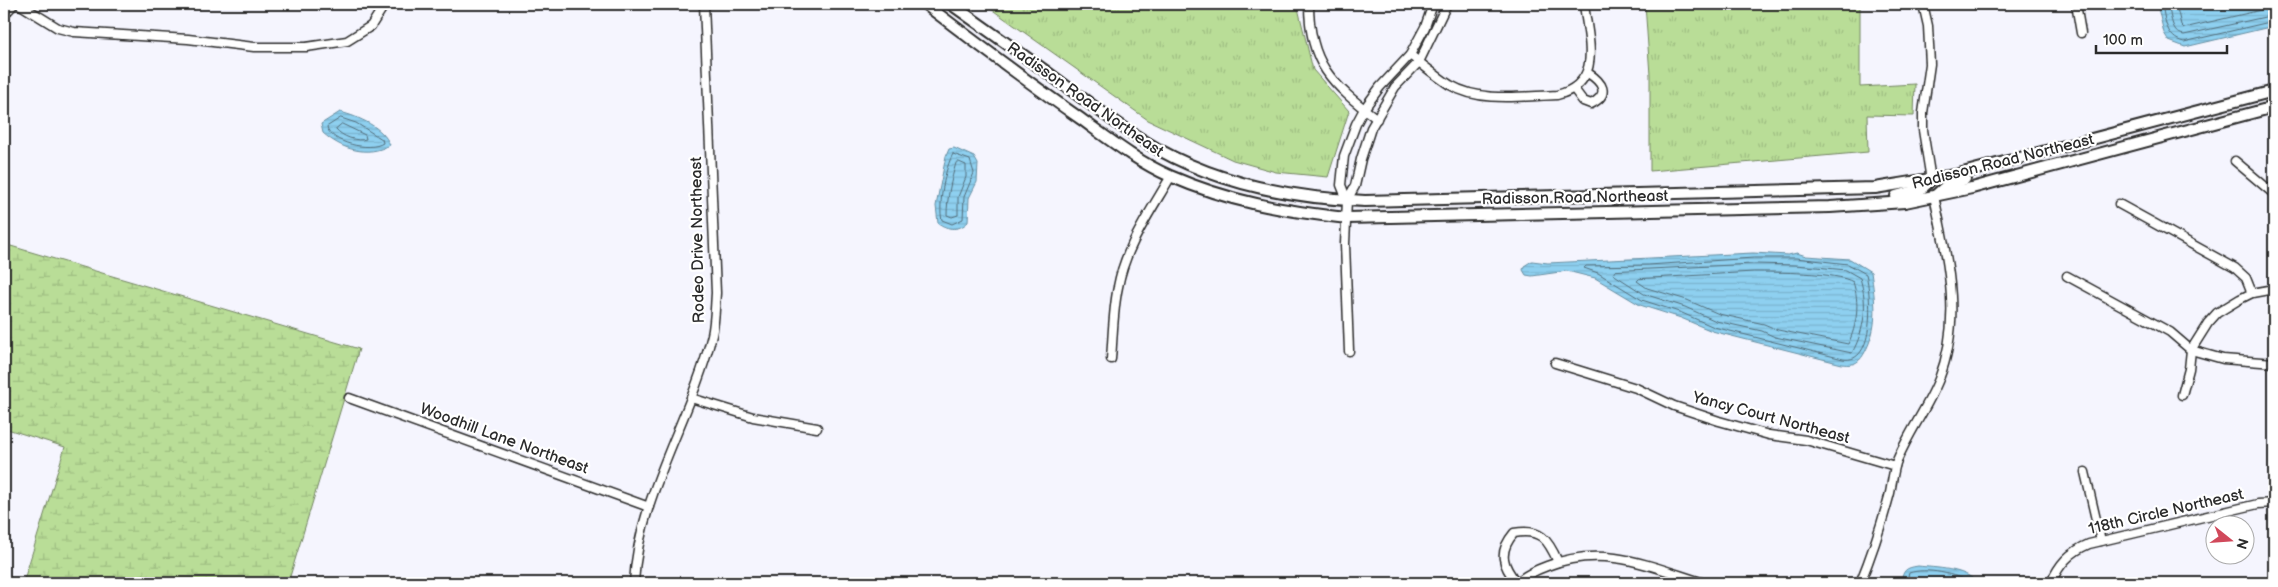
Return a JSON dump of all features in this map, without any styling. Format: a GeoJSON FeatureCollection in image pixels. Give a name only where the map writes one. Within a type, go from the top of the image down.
{"type":"FeatureCollection","features":[{"type":"Feature","properties":{"kind":"main road","name":"Radisson Road Northeast"},"geometry":{"type":"LineString","coordinates":[[925,4],[1139,160],[1171,176],[1245,203],[1294,213],[1347,218],[1875,205],[1972,188],[2274,107]]}},
{"type":"Feature","properties":{"kind":"main road","name":"Radisson Road Northeast"},"geometry":{"type":"LineString","coordinates":[[951,4],[1098,111],[1145,142],[1172,156],[1225,178],[1249,185],[1297,195],[1347,200],[1875,188],[1931,180],[1997,164],[2274,91]]}},
{"type":"Feature","properties":{"kind":"main road"},"geometry":{"type":"LineString","coordinates":[[1934,196],[1954,182],[1990,171],[1997,164]]}},
{"type":"Feature","properties":{"kind":"main road"},"geometry":{"type":"LineString","coordinates":[[1875,205],[1884,198],[1908,194],[1921,189],[1931,180]]}},
{"type":"Feature","properties":{"kind":"street"},"geometry":{"type":"LineString","coordinates":[[4,15],[14,4]]}},
{"type":"Feature","properties":{"kind":"street"},"geometry":{"type":"LineString","coordinates":[[19,4],[58,28],[74,32],[188,39],[254,47],[306,47],[347,41],[370,26],[385,4]]}},
{"type":"Feature","properties":{"kind":"street","name":"Rodeo Drive Northeast"},"geometry":{"type":"LineString","coordinates":[[634,583],[635,564],[649,508],[691,398],[712,334],[716,293],[704,4]]}},
{"type":"Feature","properties":{"kind":"street"},"geometry":{"type":"LineString","coordinates":[[1309,4],[1309,22],[1314,50],[1325,70],[1341,88],[1377,119]]}},
{"type":"Feature","properties":{"kind":"street"},"geometry":{"type":"LineString","coordinates":[[1349,351],[1345,244],[1347,200],[1341,186],[1344,156],[1364,109],[1380,87],[1410,55],[1425,27],[1433,4]]}},
{"type":"Feature","properties":{"kind":"street"},"geometry":{"type":"LineString","coordinates":[[1347,200],[1355,186],[1366,143],[1377,119],[1394,87],[1419,62],[1447,4]]}},
{"type":"Feature","properties":{"kind":"street"},"geometry":{"type":"LineString","coordinates":[[1410,55],[1450,85],[1462,90],[1488,97],[1557,96],[1574,89],[1588,73],[1590,53],[1584,4]]}},
{"type":"Feature","properties":{"kind":"street"},"geometry":{"type":"LineString","coordinates":[[1923,4],[1928,26],[1930,64],[1923,113],[1923,130],[1931,180]]}},
{"type":"Feature","properties":{"kind":"street"},"geometry":{"type":"LineString","coordinates":[[2076,4],[2081,33]]}},
{"type":"Feature","properties":{"kind":"street"},"geometry":{"type":"LineString","coordinates":[[1574,89],[1583,101],[1591,104],[1598,100],[1603,94],[1603,86],[1598,79],[1588,73]]}},
{"type":"Feature","properties":{"kind":"street"},"geometry":{"type":"LineString","coordinates":[[2235,161],[2274,194]]}},
{"type":"Feature","properties":{"kind":"street"},"geometry":{"type":"LineString","coordinates":[[1112,359],[1115,305],[1122,270],[1132,244],[1171,176]]}},
{"type":"Feature","properties":{"kind":"street"},"geometry":{"type":"LineString","coordinates":[[1860,583],[1890,493],[1895,466],[1906,438],[1928,406],[1940,377],[1953,328],[1952,293],[1934,196]]}},
{"type":"Feature","properties":{"kind":"street"},"geometry":{"type":"LineString","coordinates":[[2119,204],[2235,268],[2246,278],[2252,294]]}},
{"type":"Feature","properties":{"kind":"street"},"geometry":{"type":"LineString","coordinates":[[2068,276],[2170,332],[2191,350],[2223,359],[2274,363]]}},
{"type":"Feature","properties":{"kind":"street"},"geometry":{"type":"LineString","coordinates":[[2182,395],[2189,369],[2191,350],[2208,322],[2217,313],[2252,294],[2274,290]]}},
{"type":"Feature","properties":{"kind":"street","name":"Yancy Court Northeast"},"geometry":{"type":"LineString","coordinates":[[1555,363],[1628,385],[1674,406],[1719,421],[1769,435],[1806,440],[1895,466]]}},
{"type":"Feature","properties":{"kind":"street","name":"Woodhill Lane Northeast"},"geometry":{"type":"LineString","coordinates":[[349,398],[649,508]]}},
{"type":"Feature","properties":{"kind":"street"},"geometry":{"type":"LineString","coordinates":[[691,398],[753,417],[817,428]]}},
{"type":"Feature","properties":{"kind":"street"},"geometry":{"type":"LineString","coordinates":[[2085,472],[2101,541]]}},
{"type":"Feature","properties":{"kind":"street","name":"118th Circle Northeast"},"geometry":{"type":"LineString","coordinates":[[2051,583],[2062,562],[2080,548],[2101,541],[2258,504],[2274,503]]}},
{"type":"Feature","properties":{"kind":"street"},"geometry":{"type":"LineString","coordinates":[[1558,562],[1544,538],[1528,530],[1514,533],[1505,544],[1503,552],[1507,570],[1517,583],[1531,573],[1558,562],[1594,555],[1610,556],[1638,562],[1704,583]]}},
{"type":"Feature","properties":{"kind":"green space"},"geometry":{"type":"Polygon","coordinates":[[[984,4],[1297,4],[1313,70],[1349,111],[1328,177],[1276,172],[1233,160],[1148,120],[984,4]]]}},
{"type":"Feature","properties":{"kind":"green space"},"geometry":{"type":"Polygon","coordinates":[[[1645,4],[1860,4],[1860,87],[1915,84],[1914,116],[1867,115],[1868,152],[1650,171],[1650,75],[1645,4]]]}},
{"type":"Feature","properties":{"kind":"green space"},"geometry":{"type":"Polygon","coordinates":[[[4,244],[359,349],[288,583],[23,583],[65,447],[4,428],[4,244]]]}},
{"type":"Feature","properties":{"kind":"water"},"geometry":{"type":"Polygon","coordinates":[[[2157,4],[2274,4],[2274,26],[2185,47],[2169,41],[2164,33],[2157,4]]]}},
{"type":"Feature","properties":{"kind":"water"},"geometry":{"type":"Polygon","coordinates":[[[340,112],[362,120],[376,128],[390,145],[372,151],[363,151],[346,147],[330,139],[323,133],[321,124],[340,112]]]}},
{"type":"Feature","properties":{"kind":"water"},"geometry":{"type":"Polygon","coordinates":[[[954,148],[974,157],[978,164],[977,182],[969,198],[968,222],[957,228],[946,227],[938,223],[936,206],[946,156],[949,149],[954,148]]]}},
{"type":"Feature","properties":{"kind":"water"},"geometry":{"type":"Polygon","coordinates":[[[1753,253],[1788,255],[1797,253],[1806,256],[1850,259],[1871,272],[1875,302],[1873,331],[1864,354],[1859,360],[1854,364],[1842,364],[1712,331],[1681,318],[1640,305],[1595,278],[1567,271],[1532,276],[1526,275],[1523,270],[1524,266],[1532,261],[1548,263],[1753,253]]]}},
{"type":"Feature","properties":{"kind":"water"},"geometry":{"type":"Polygon","coordinates":[[[1918,566],[1941,568],[1966,574],[1977,583],[1901,583],[1905,570],[1918,566]]]}}]}
